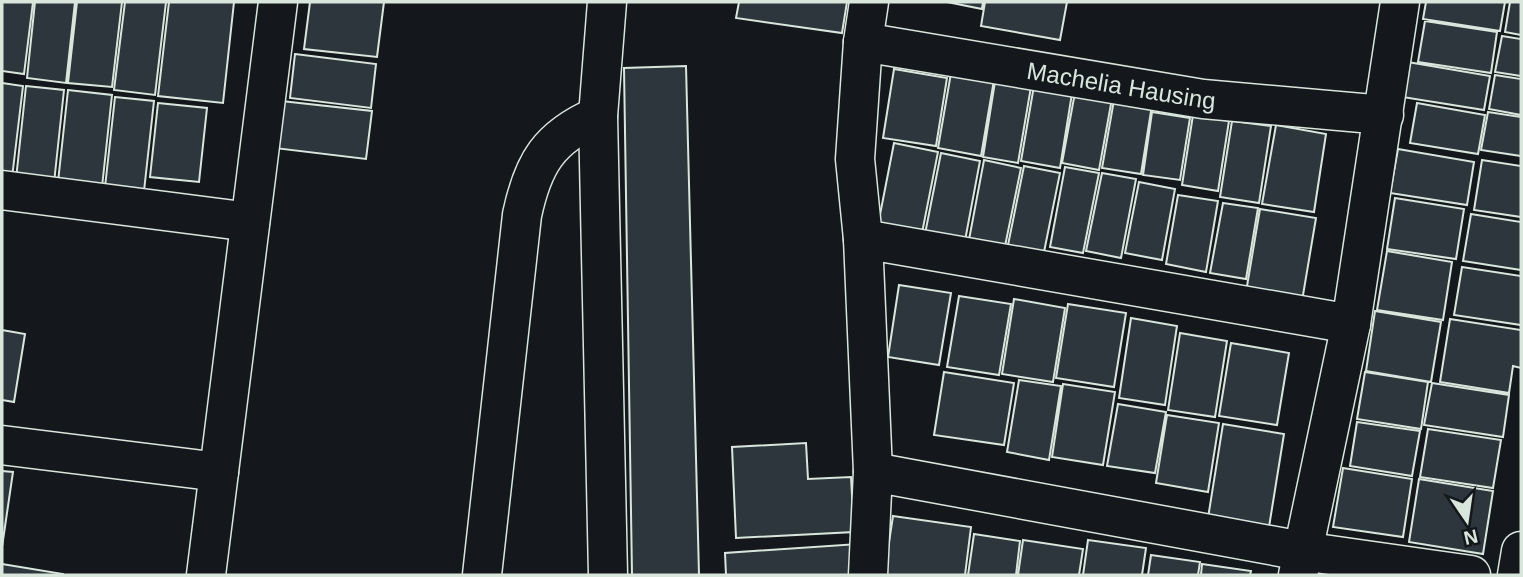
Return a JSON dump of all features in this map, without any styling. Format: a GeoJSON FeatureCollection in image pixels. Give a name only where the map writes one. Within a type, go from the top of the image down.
{"type":"FeatureCollection","features":[{"type":"Feature","properties":{"kind":"street"},"geometry":{"type":"LineString","coordinates":[[206,575],[278,2]]}},
{"type":"Feature","properties":{"kind":"street"},"geometry":{"type":"LineString","coordinates":[[607,2],[598,116],[608,575]]}},
{"type":"Feature","properties":{"kind":"street"},"geometry":{"type":"LineString","coordinates":[[868,575],[873,472],[863,239],[855,159],[863,42],[869,2]]}},
{"type":"Feature","properties":{"kind":"street"},"geometry":{"type":"LineString","coordinates":[[1300,563],[1351,324],[1400,2]]}},
{"type":"Feature","properties":{"kind":"street","name":"Machelia Hausing"},"geometry":{"type":"LineString","coordinates":[[863,42],[1203,99],[1384,115]]}},
{"type":"Feature","properties":{"kind":"street"},"geometry":{"type":"LineString","coordinates":[[482,575],[522,215],[529,184],[546,151],[570,128],[598,116]]}},
{"type":"Feature","properties":{"kind":"street"},"geometry":{"type":"LineString","coordinates":[[2,190],[250,222]]}},
{"type":"Feature","properties":{"kind":"street"},"geometry":{"type":"LineString","coordinates":[[863,239],[1351,324]]}},
{"type":"Feature","properties":{"kind":"street"},"geometry":{"type":"LineString","coordinates":[[2,445],[219,472]]}},
{"type":"Feature","properties":{"kind":"street"},"geometry":{"type":"LineString","coordinates":[[873,472],[1300,563],[1471,575]]}},
{"type":"Feature","properties":{"kind":"street"},"geometry":{"type":"LineString","coordinates":[[1517,575],[1521,551]]}},
{"type":"Feature","properties":{"kind":"building"},"geometry":{"type":"Polygon","coordinates":[[[2,2],[33,2],[24,74],[2,71],[2,2]]]}},
{"type":"Feature","properties":{"kind":"building"},"geometry":{"type":"Polygon","coordinates":[[[35,2],[75,2],[66,83],[27,78],[35,2]]]}},
{"type":"Feature","properties":{"kind":"building"},"geometry":{"type":"Polygon","coordinates":[[[77,2],[122,2],[112,87],[68,83],[77,2]]]}},
{"type":"Feature","properties":{"kind":"building"},"geometry":{"type":"Polygon","coordinates":[[[125,2],[166,2],[155,95],[114,90],[125,2]]]}},
{"type":"Feature","properties":{"kind":"building"},"geometry":{"type":"Polygon","coordinates":[[[169,2],[234,2],[223,103],[158,96],[169,2]]]}},
{"type":"Feature","properties":{"kind":"building"},"geometry":{"type":"Polygon","coordinates":[[[310,2],[384,2],[377,57],[304,49],[310,2]]]}},
{"type":"Feature","properties":{"kind":"building"},"geometry":{"type":"Polygon","coordinates":[[[739,2],[847,2],[842,33],[736,18],[739,2]]]}},
{"type":"Feature","properties":{"kind":"building"},"geometry":{"type":"Polygon","coordinates":[[[947,2],[983,2],[982,9],[947,2]]]}},
{"type":"Feature","properties":{"kind":"building"},"geometry":{"type":"Polygon","coordinates":[[[985,2],[1067,2],[1060,40],[981,26],[985,2]]]}},
{"type":"Feature","properties":{"kind":"building"},"geometry":{"type":"Polygon","coordinates":[[[1426,2],[1505,2],[1500,31],[1423,19],[1426,2]]]}},
{"type":"Feature","properties":{"kind":"building"},"geometry":{"type":"Polygon","coordinates":[[[1510,2],[1521,2],[1521,35],[1505,32],[1510,2]]]}},
{"type":"Feature","properties":{"kind":"building"},"geometry":{"type":"Polygon","coordinates":[[[1425,21],[1497,32],[1491,73],[1418,62],[1425,21]]]}},
{"type":"Feature","properties":{"kind":"building"},"geometry":{"type":"Polygon","coordinates":[[[1502,36],[1521,39],[1521,76],[1495,72],[1502,36]]]}},
{"type":"Feature","properties":{"kind":"building"},"geometry":{"type":"Polygon","coordinates":[[[295,54],[376,64],[371,108],[290,98],[295,54]]]}},
{"type":"Feature","properties":{"kind":"building"},"geometry":{"type":"Polygon","coordinates":[[[1396,60],[1490,76],[1484,110],[1390,95],[1396,60]]]}},
{"type":"Feature","properties":{"kind":"building"},"geometry":{"type":"Polygon","coordinates":[[[686,66],[699,575],[632,575],[624,68],[686,66]]]}},
{"type":"Feature","properties":{"kind":"building"},"geometry":{"type":"Polygon","coordinates":[[[894,69],[947,78],[936,146],[883,138],[894,69]]]}},
{"type":"Feature","properties":{"kind":"building"},"geometry":{"type":"Polygon","coordinates":[[[997,69],[1033,75],[1018,163],[983,157],[997,69]]]}},
{"type":"Feature","properties":{"kind":"building"},"geometry":{"type":"Polygon","coordinates":[[[951,73],[994,80],[981,156],[938,148],[951,73]]]}},
{"type":"Feature","properties":{"kind":"building"},"geometry":{"type":"Polygon","coordinates":[[[1036,74],[1074,81],[1060,168],[1021,161],[1036,74]]]}},
{"type":"Feature","properties":{"kind":"building"},"geometry":{"type":"Polygon","coordinates":[[[1495,75],[1521,79],[1521,115],[1489,109],[1495,75]]]}},
{"type":"Feature","properties":{"kind":"building"},"geometry":{"type":"Polygon","coordinates":[[[2,83],[23,86],[12,178],[2,177],[2,83]]]}},
{"type":"Feature","properties":{"kind":"building"},"geometry":{"type":"Polygon","coordinates":[[[26,86],[64,90],[54,183],[16,179],[26,86]]]}},
{"type":"Feature","properties":{"kind":"building"},"geometry":{"type":"Polygon","coordinates":[[[1076,87],[1113,93],[1099,170],[1062,163],[1076,87]]]}},
{"type":"Feature","properties":{"kind":"building"},"geometry":{"type":"Polygon","coordinates":[[[68,90],[112,95],[102,187],[58,182],[68,90]]]}},
{"type":"Feature","properties":{"kind":"building"},"geometry":{"type":"Polygon","coordinates":[[[115,97],[154,101],[144,191],[105,187],[115,97]]]}},
{"type":"Feature","properties":{"kind":"building"},"geometry":{"type":"Polygon","coordinates":[[[272,100],[372,111],[366,159],[266,147],[272,100]]]}},
{"type":"Feature","properties":{"kind":"building"},"geometry":{"type":"Polygon","coordinates":[[[1114,100],[1152,105],[1141,174],[1102,168],[1114,100]]]}},
{"type":"Feature","properties":{"kind":"building"},"geometry":{"type":"Polygon","coordinates":[[[158,103],[207,108],[199,182],[150,177],[158,103]]]}},
{"type":"Feature","properties":{"kind":"building"},"geometry":{"type":"Polygon","coordinates":[[[1417,103],[1485,115],[1478,154],[1410,143],[1417,103]]]}},
{"type":"Feature","properties":{"kind":"building"},"geometry":{"type":"Polygon","coordinates":[[[1152,112],[1190,118],[1180,180],[1143,175],[1152,112]]]}},
{"type":"Feature","properties":{"kind":"building"},"geometry":{"type":"Polygon","coordinates":[[[1488,112],[1521,117],[1521,156],[1481,150],[1488,112]]]}},
{"type":"Feature","properties":{"kind":"building"},"geometry":{"type":"Polygon","coordinates":[[[1193,115],[1229,121],[1218,191],[1182,185],[1193,115]]]}},
{"type":"Feature","properties":{"kind":"building"},"geometry":{"type":"Polygon","coordinates":[[[1232,121],[1271,126],[1259,203],[1220,197],[1232,121]]]}},
{"type":"Feature","properties":{"kind":"building"},"geometry":{"type":"Polygon","coordinates":[[[1276,125],[1326,134],[1314,212],[1262,204],[1276,125]]]}},
{"type":"Feature","properties":{"kind":"building"},"geometry":{"type":"Polygon","coordinates":[[[894,143],[938,152],[921,238],[877,230],[894,143]]]}},
{"type":"Feature","properties":{"kind":"building"},"geometry":{"type":"Polygon","coordinates":[[[1398,149],[1474,162],[1467,205],[1390,193],[1398,149]]]}},
{"type":"Feature","properties":{"kind":"building"},"geometry":{"type":"Polygon","coordinates":[[[941,153],[980,161],[964,246],[924,239],[941,153]]]}},
{"type":"Feature","properties":{"kind":"building"},"geometry":{"type":"Polygon","coordinates":[[[984,160],[1021,168],[1004,251],[968,245],[984,160]]]}},
{"type":"Feature","properties":{"kind":"building"},"geometry":{"type":"Polygon","coordinates":[[[1482,160],[1521,166],[1521,217],[1474,210],[1482,160]]]}},
{"type":"Feature","properties":{"kind":"building"},"geometry":{"type":"Polygon","coordinates":[[[1024,166],[1060,173],[1044,252],[1008,245],[1024,166]]]}},
{"type":"Feature","properties":{"kind":"building"},"geometry":{"type":"Polygon","coordinates":[[[1065,167],[1099,173],[1083,253],[1050,247],[1065,167]]]}},
{"type":"Feature","properties":{"kind":"building"},"geometry":{"type":"Polygon","coordinates":[[[1102,173],[1136,179],[1121,258],[1086,251],[1102,173]]]}},
{"type":"Feature","properties":{"kind":"building"},"geometry":{"type":"Polygon","coordinates":[[[1139,182],[1175,189],[1162,260],[1125,253],[1139,182]]]}},
{"type":"Feature","properties":{"kind":"building"},"geometry":{"type":"Polygon","coordinates":[[[1178,195],[1218,201],[1206,272],[1166,264],[1178,195]]]}},
{"type":"Feature","properties":{"kind":"building"},"geometry":{"type":"Polygon","coordinates":[[[1395,198],[1464,209],[1456,259],[1387,249],[1395,198]]]}},
{"type":"Feature","properties":{"kind":"building"},"geometry":{"type":"Polygon","coordinates":[[[1223,203],[1258,208],[1246,279],[1210,273],[1223,203]]]}},
{"type":"Feature","properties":{"kind":"building"},"geometry":{"type":"Polygon","coordinates":[[[1260,209],[1316,218],[1301,307],[1245,298],[1260,209]]]}},
{"type":"Feature","properties":{"kind":"building"},"geometry":{"type":"Polygon","coordinates":[[[1471,214],[1521,222],[1521,270],[1463,261],[1471,214]]]}},
{"type":"Feature","properties":{"kind":"building"},"geometry":{"type":"Polygon","coordinates":[[[1387,251],[1452,262],[1443,320],[1377,310],[1387,251]]]}},
{"type":"Feature","properties":{"kind":"building"},"geometry":{"type":"Polygon","coordinates":[[[1462,267],[1521,276],[1521,325],[1454,315],[1462,267]]]}},
{"type":"Feature","properties":{"kind":"building"},"geometry":{"type":"Polygon","coordinates":[[[899,285],[951,293],[939,365],[888,357],[899,285]]]}},
{"type":"Feature","properties":{"kind":"building"},"geometry":{"type":"Polygon","coordinates":[[[959,296],[1011,304],[999,375],[947,367],[959,296]]]}},
{"type":"Feature","properties":{"kind":"building"},"geometry":{"type":"Polygon","coordinates":[[[1014,299],[1065,308],[1053,382],[1002,374],[1014,299]]]}},
{"type":"Feature","properties":{"kind":"building"},"geometry":{"type":"Polygon","coordinates":[[[1068,304],[1126,313],[1114,387],[1056,378],[1068,304]]]}},
{"type":"Feature","properties":{"kind":"building"},"geometry":{"type":"Polygon","coordinates":[[[1375,311],[1441,322],[1431,382],[1366,371],[1375,311]]]}},
{"type":"Feature","properties":{"kind":"building"},"geometry":{"type":"Polygon","coordinates":[[[1131,318],[1177,326],[1165,405],[1119,398],[1131,318]]]}},
{"type":"Feature","properties":{"kind":"building"},"geometry":{"type":"Polygon","coordinates":[[[1450,319],[1521,330],[1521,368],[1513,366],[1509,393],[1440,382],[1450,319]]]}},
{"type":"Feature","properties":{"kind":"building"},"geometry":{"type":"Polygon","coordinates":[[[2,330],[25,334],[14,402],[2,400],[2,330]]]}},
{"type":"Feature","properties":{"kind":"building"},"geometry":{"type":"Polygon","coordinates":[[[1180,333],[1227,341],[1215,417],[1168,410],[1180,333]]]}},
{"type":"Feature","properties":{"kind":"building"},"geometry":{"type":"Polygon","coordinates":[[[1231,343],[1289,353],[1277,425],[1219,416],[1231,343]]]}},
{"type":"Feature","properties":{"kind":"building"},"geometry":{"type":"Polygon","coordinates":[[[944,372],[1014,383],[1004,445],[934,435],[944,372]]]}},
{"type":"Feature","properties":{"kind":"building"},"geometry":{"type":"Polygon","coordinates":[[[1365,372],[1428,382],[1421,429],[1357,419],[1365,372]]]}},
{"type":"Feature","properties":{"kind":"building"},"geometry":{"type":"Polygon","coordinates":[[[1019,380],[1061,386],[1049,460],[1007,452],[1019,380]]]}},
{"type":"Feature","properties":{"kind":"building"},"geometry":{"type":"Polygon","coordinates":[[[1432,383],[1509,395],[1503,437],[1424,425],[1432,383]]]}},
{"type":"Feature","properties":{"kind":"building"},"geometry":{"type":"Polygon","coordinates":[[[1063,384],[1115,392],[1103,465],[1052,457],[1063,384]]]}},
{"type":"Feature","properties":{"kind":"building"},"geometry":{"type":"Polygon","coordinates":[[[1118,404],[1166,412],[1155,473],[1107,466],[1118,404]]]}},
{"type":"Feature","properties":{"kind":"building"},"geometry":{"type":"Polygon","coordinates":[[[1167,415],[1219,423],[1208,492],[1156,483],[1167,415]]]}},
{"type":"Feature","properties":{"kind":"building"},"geometry":{"type":"Polygon","coordinates":[[[1357,422],[1420,431],[1412,476],[1350,466],[1357,422]]]}},
{"type":"Feature","properties":{"kind":"building"},"geometry":{"type":"Polygon","coordinates":[[[1223,424],[1284,434],[1269,527],[1208,518],[1223,424]]]}},
{"type":"Feature","properties":{"kind":"building"},"geometry":{"type":"Polygon","coordinates":[[[1428,429],[1501,440],[1493,488],[1420,477],[1428,429]]]}},
{"type":"Feature","properties":{"kind":"building"},"geometry":{"type":"Polygon","coordinates":[[[806,443],[808,479],[851,477],[854,532],[736,538],[732,447],[806,443]]]}},
{"type":"Feature","properties":{"kind":"building"},"geometry":{"type":"Polygon","coordinates":[[[1343,468],[1412,479],[1403,537],[1333,527],[1343,468]]]}},
{"type":"Feature","properties":{"kind":"building"},"geometry":{"type":"Polygon","coordinates":[[[2,471],[13,472],[2,547],[2,471]]]}},
{"type":"Feature","properties":{"kind":"building"},"geometry":{"type":"Polygon","coordinates":[[[1419,479],[1493,491],[1483,554],[1409,542],[1419,479]]]}},
{"type":"Feature","properties":{"kind":"building"},"geometry":{"type":"Polygon","coordinates":[[[893,516],[971,527],[965,575],[884,575],[893,516]]]}},
{"type":"Feature","properties":{"kind":"building"},"geometry":{"type":"Polygon","coordinates":[[[974,534],[1020,541],[1016,575],[968,575],[974,534]]]}},
{"type":"Feature","properties":{"kind":"building"},"geometry":{"type":"Polygon","coordinates":[[[1023,540],[1083,549],[1079,575],[1018,575],[1023,540]]]}},
{"type":"Feature","properties":{"kind":"building"},"geometry":{"type":"Polygon","coordinates":[[[1088,540],[1146,548],[1142,575],[1083,575],[1088,540]]]}},
{"type":"Feature","properties":{"kind":"building"},"geometry":{"type":"Polygon","coordinates":[[[858,544],[860,575],[726,575],[725,553],[858,544]]]}},
{"type":"Feature","properties":{"kind":"building"},"geometry":{"type":"Polygon","coordinates":[[[1151,555],[1200,562],[1198,575],[1148,575],[1151,555]]]}},
{"type":"Feature","properties":{"kind":"building"},"geometry":{"type":"Polygon","coordinates":[[[2,564],[63,574],[63,575],[2,575],[2,564]]]}},
{"type":"Feature","properties":{"kind":"building"},"geometry":{"type":"Polygon","coordinates":[[[1202,564],[1251,571],[1250,575],[1201,575],[1202,564]]]}}]}
